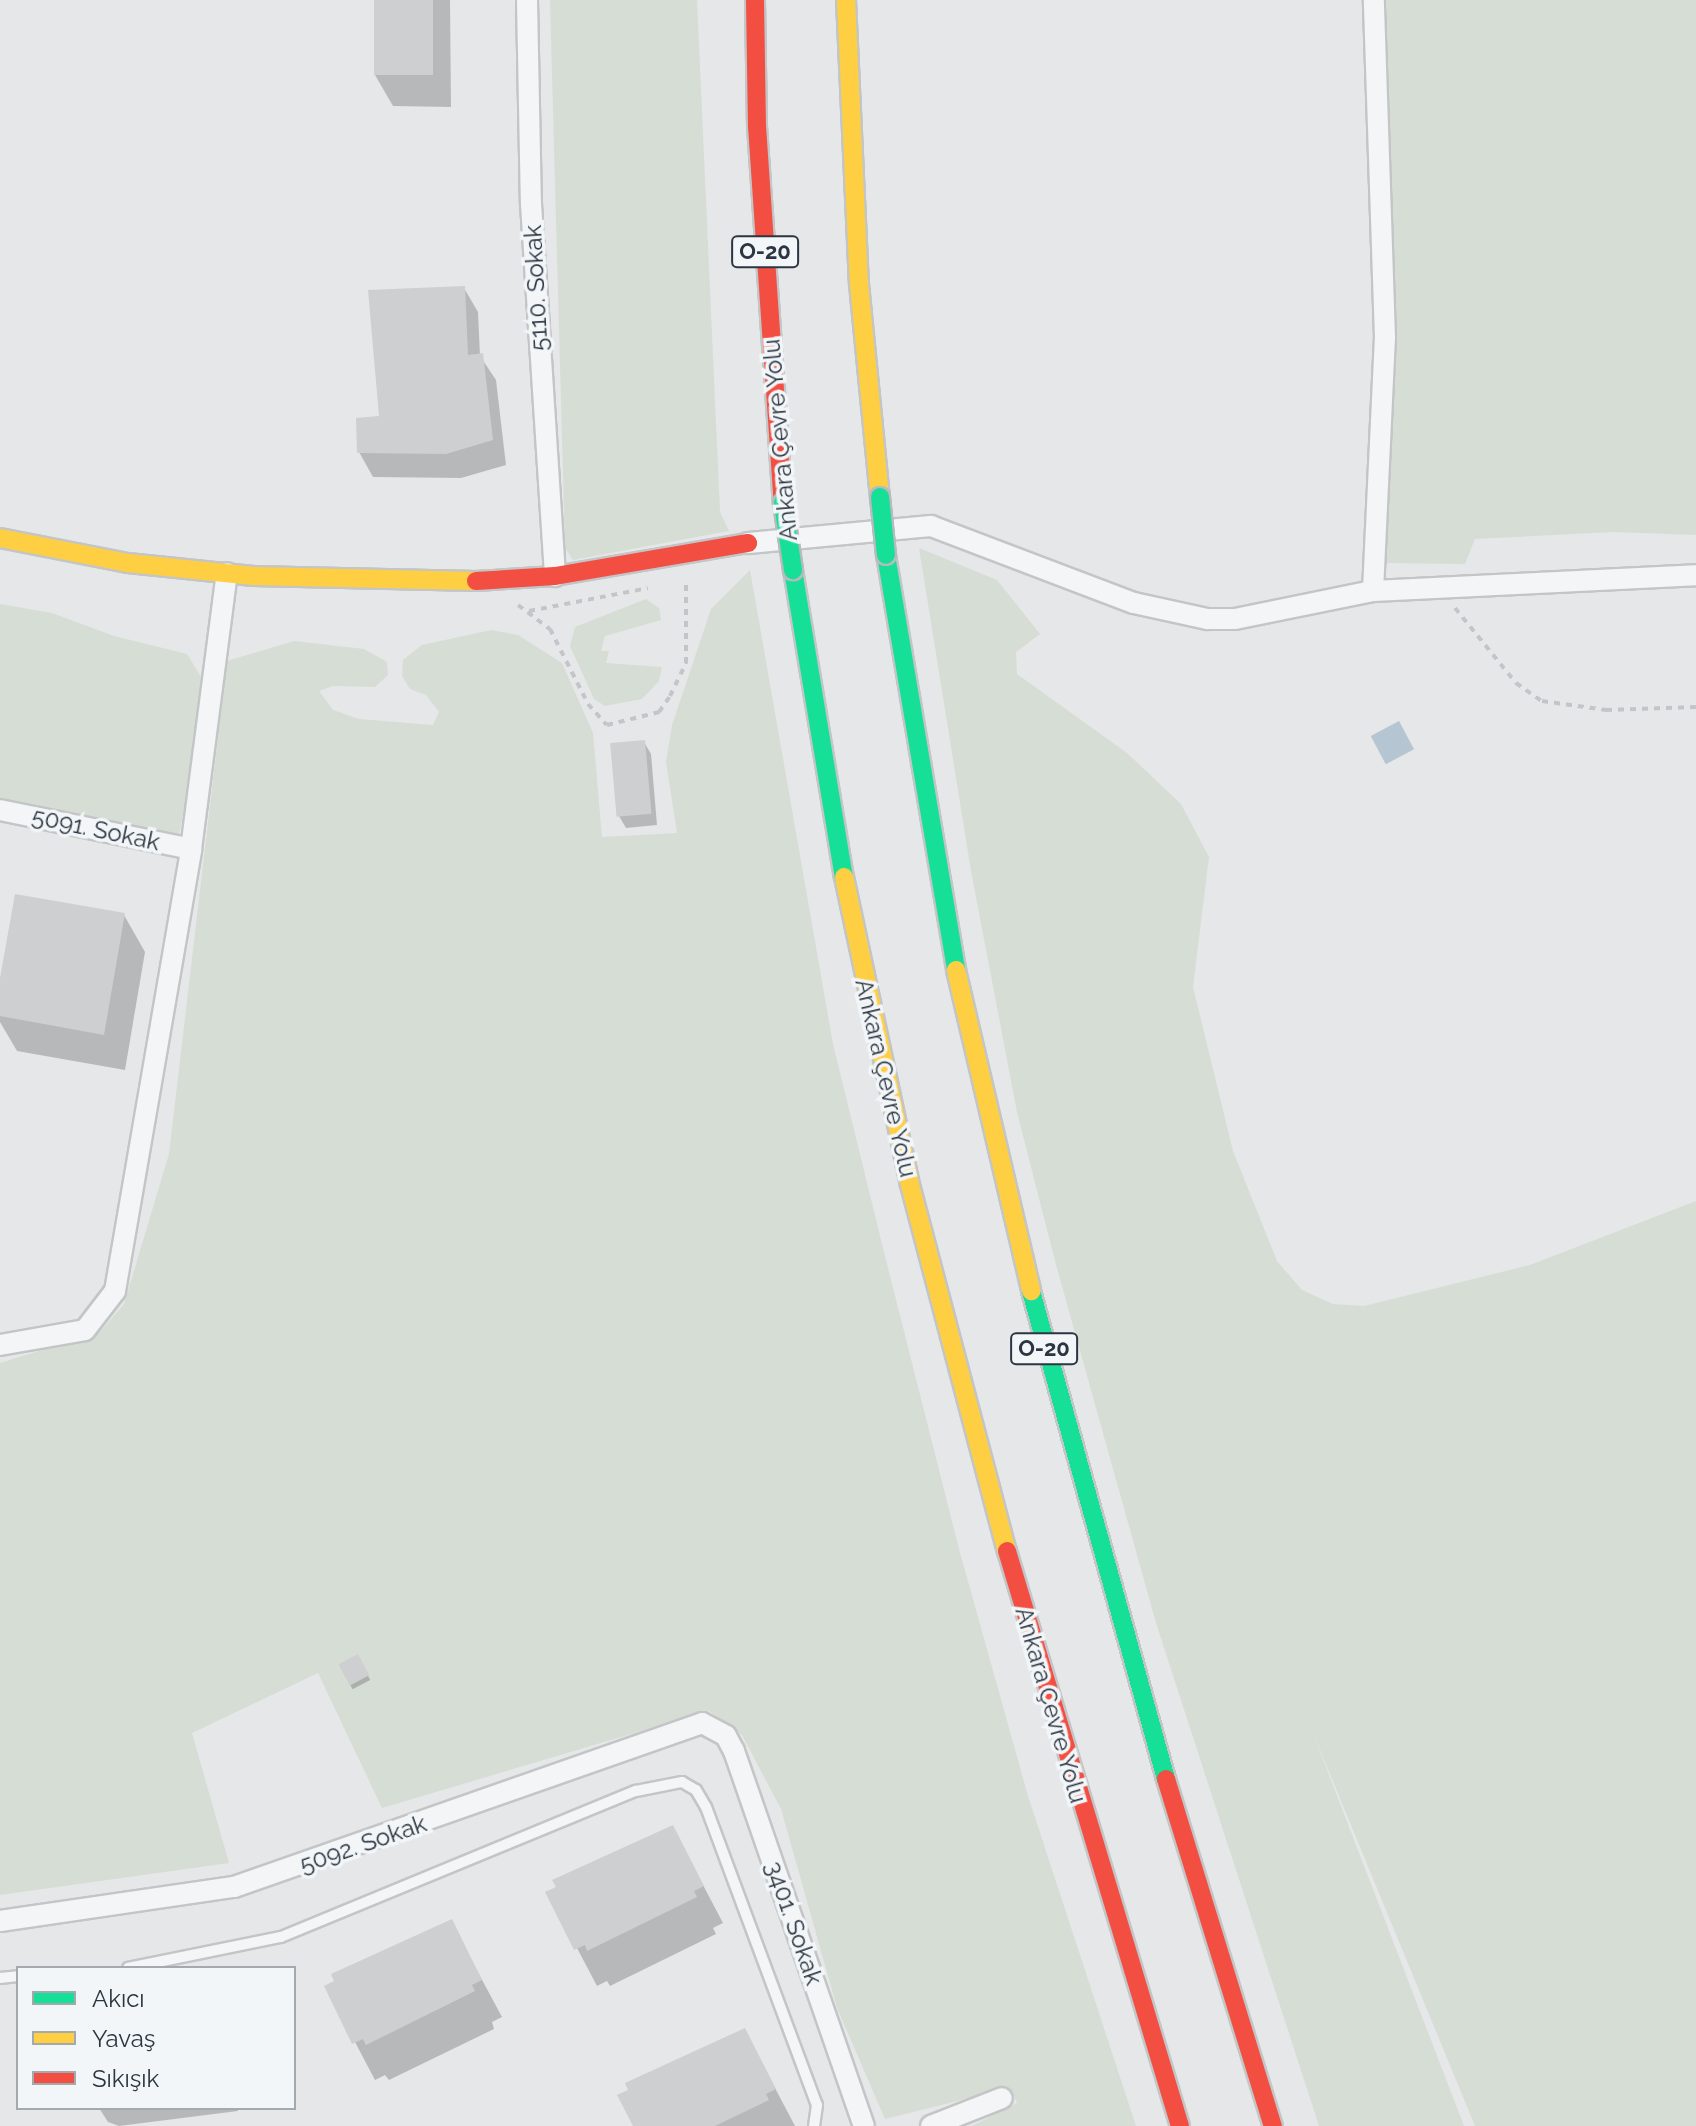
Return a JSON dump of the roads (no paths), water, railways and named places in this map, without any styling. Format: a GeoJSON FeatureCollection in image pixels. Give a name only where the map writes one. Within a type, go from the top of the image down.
{"type":"FeatureCollection","features":[{"type":"Feature","properties":{"kind":"main road","name":"Ankara Çevre Yolu"},"geometry":{"type":"LineString","coordinates":[[755,0],[757,126],[783,503],[851,921],[913,1195],[1039,1669],[1180,2126]]}},
{"type":"Feature","properties":{"kind":"main road","name":"O-20"},"geometry":{"type":"LineString","coordinates":[[846,0],[859,284],[886,555],[945,921],[1001,1179],[1129,1659],[1273,2126]]}},
{"type":"Feature","properties":{"kind":"main road"},"geometry":{"type":"LineString","coordinates":[[0,538],[128,563],[227,573],[443,583],[555,576],[748,543]]}},
{"type":"Feature","properties":{"kind":"street","name":"5110. Sokak"},"geometry":{"type":"LineString","coordinates":[[527,0],[531,204],[555,576]]}},
{"type":"Feature","properties":{"kind":"street"},"geometry":{"type":"LineString","coordinates":[[1373,591],[1385,338],[1374,0]]}},
{"type":"Feature","properties":{"kind":"street"},"geometry":{"type":"LineString","coordinates":[[748,543],[931,526],[1134,603],[1207,619],[1235,619],[1373,591],[1696,575]]}},
{"type":"Feature","properties":{"kind":"street"},"geometry":{"type":"LineString","coordinates":[[0,1345],[85,1330],[115,1291],[191,849],[227,573]]}},
{"type":"Feature","properties":{"kind":"street","name":"5091. Sokak"},"geometry":{"type":"LineString","coordinates":[[0,810],[191,849]]}},
{"type":"Feature","properties":{"kind":"street","name":"5092. Sokak"},"geometry":{"type":"LineString","coordinates":[[0,1921],[234,1887],[690,1726],[714,1727]]}},
{"type":"Feature","properties":{"kind":"street","name":"3401. Sokak"},"geometry":{"type":"LineString","coordinates":[[714,1727],[734,1751],[864,2126]]}},
{"type":"Feature","properties":{"kind":"street"},"geometry":{"type":"LineString","coordinates":[[931,2126],[1002,2098]]}},
{"type":"Feature","properties":{"kind":"lane"},"geometry":{"type":"LineString","coordinates":[[138,1966],[281,1937],[636,1791],[682,1782],[696,1790],[706,1807],[817,2105],[814,2126]]}},
{"type":"Feature","properties":{"kind":"water"},"geometry":{"type":"Polygon","coordinates":[[[1399,721],[1414,749],[1386,764],[1371,736],[1399,721]]]}}]}
